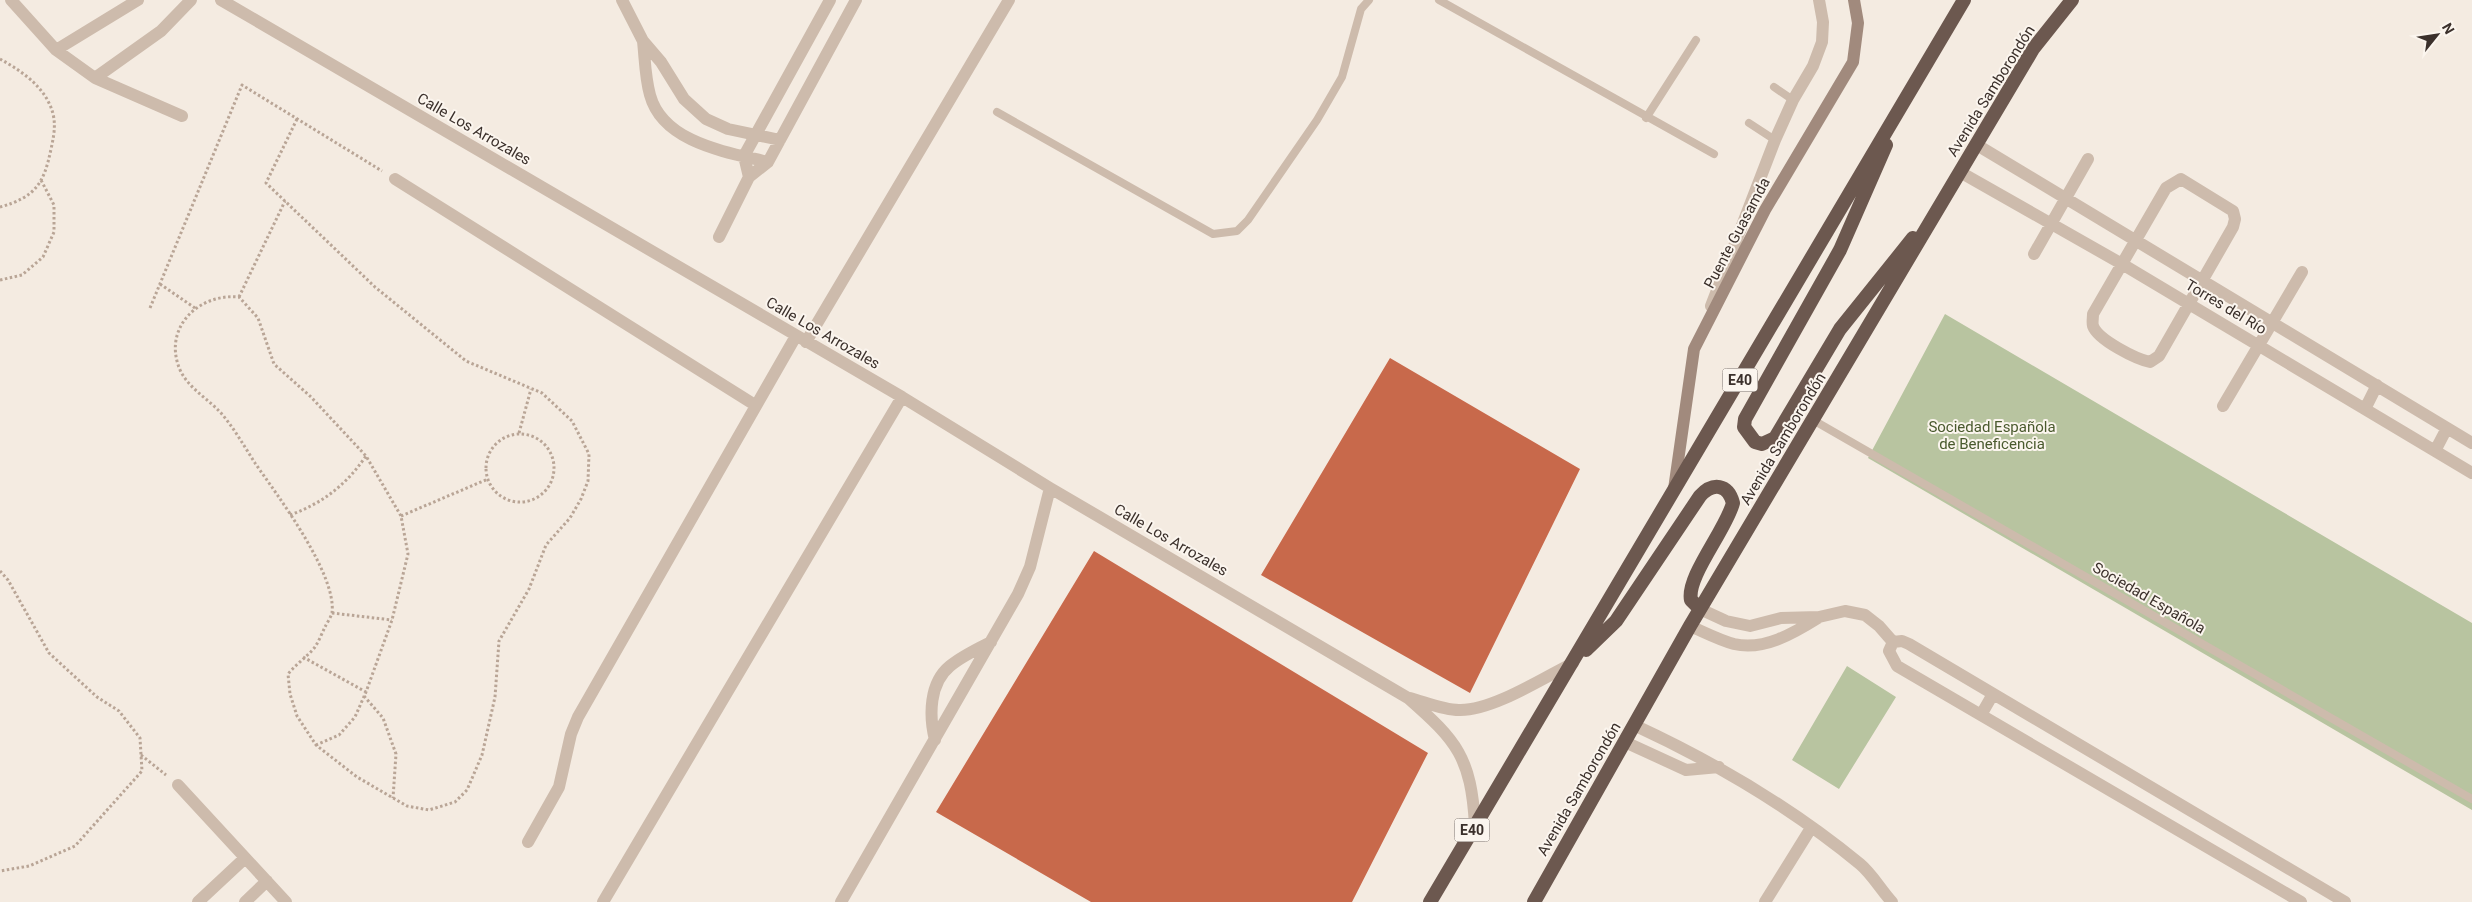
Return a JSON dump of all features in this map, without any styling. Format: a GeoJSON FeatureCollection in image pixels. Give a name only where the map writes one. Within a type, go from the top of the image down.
{"type":"FeatureCollection","features":[{"type":"Feature","properties":{"kind":"highway","name":"E40"},"geometry":{"type":"LineString","coordinates":[[1430,902],[1964,0]]}},
{"type":"Feature","properties":{"kind":"highway","name":"Avenida Samborondón"},"geometry":{"type":"LineString","coordinates":[[1534,902],[1690,626],[1960,172],[2034,49],[2072,0]]}},
{"type":"Feature","properties":{"kind":"highway"},"geometry":{"type":"LineString","coordinates":[[1911,90],[1840,250],[1745,419],[1744,427],[1755,442],[1762,444],[1775,438],[1840,329],[1944,199]]}},
{"type":"Feature","properties":{"kind":"highway"},"geometry":{"type":"LineString","coordinates":[[1573,663],[1616,621],[1700,496],[1712,486],[1719,486],[1726,490],[1733,503],[1717,539],[1690,588],[1691,600],[1700,609]]}},
{"type":"Feature","properties":{"kind":"main road","name":"Puente Guasamda"},"geometry":{"type":"LineString","coordinates":[[1673,494],[1694,349],[1765,210],[1853,62],[1857,43],[1858,23],[1854,0]]}},
{"type":"Feature","properties":{"kind":"street"},"geometry":{"type":"LineString","coordinates":[[11,0],[56,50],[95,78],[182,116]]}},
{"type":"Feature","properties":{"kind":"street"},"geometry":{"type":"LineString","coordinates":[[56,50],[138,0]]}},
{"type":"Feature","properties":{"kind":"street"},"geometry":{"type":"LineString","coordinates":[[95,78],[161,31],[191,0]]}},
{"type":"Feature","properties":{"kind":"street","name":"Calle Los Arrozales"},"geometry":{"type":"LineString","coordinates":[[221,0],[902,397],[1050,488],[1408,698],[1446,732],[1456,746],[1467,770],[1474,794],[1475,825]]}},
{"type":"Feature","properties":{"kind":"street"},"geometry":{"type":"LineString","coordinates":[[622,0],[643,41],[661,62],[684,99],[706,119],[728,129],[780,140]]}},
{"type":"Feature","properties":{"kind":"street"},"geometry":{"type":"LineString","coordinates":[[749,178],[744,156],[830,0]]}},
{"type":"Feature","properties":{"kind":"street"},"geometry":{"type":"LineString","coordinates":[[719,237],[749,178],[768,162],[856,0]]}},
{"type":"Feature","properties":{"kind":"street"},"geometry":{"type":"LineString","coordinates":[[528,842],[560,787],[571,734],[578,717],[755,405],[801,339],[1009,0]]}},
{"type":"Feature","properties":{"kind":"street"},"geometry":{"type":"LineString","coordinates":[[1694,349],[1775,140],[1793,100],[1813,66],[1822,42],[1823,22],[1819,0]]}},
{"type":"Feature","properties":{"kind":"street"},"geometry":{"type":"LineString","coordinates":[[817,23],[838,32]]}},
{"type":"Feature","properties":{"kind":"street"},"geometry":{"type":"LineString","coordinates":[[643,41],[650,96],[661,114],[677,132],[710,148],[768,162]]}},
{"type":"Feature","properties":{"kind":"street","name":"Torres del Río"},"geometry":{"type":"LineString","coordinates":[[1977,145],[2472,443]]}},
{"type":"Feature","properties":{"kind":"street"},"geometry":{"type":"LineString","coordinates":[[2034,254],[2088,159]]}},
{"type":"Feature","properties":{"kind":"street","name":"Torres del Río"},"geometry":{"type":"LineString","coordinates":[[1960,172],[2122,264],[2472,473]]}},
{"type":"Feature","properties":{"kind":"street"},"geometry":{"type":"LineString","coordinates":[[395,179],[755,405]]}},
{"type":"Feature","properties":{"kind":"street"},"geometry":{"type":"LineString","coordinates":[[2181,179],[2233,211],[2235,219],[2233,227],[2160,356],[2150,362],[2132,355],[2099,336],[2093,325],[2092,314],[2136,239],[2166,188],[2181,179]]}},
{"type":"Feature","properties":{"kind":"street"},"geometry":{"type":"LineString","coordinates":[[2223,406],[2302,272]]}},
{"type":"Feature","properties":{"kind":"street"},"geometry":{"type":"LineString","coordinates":[[2365,409],[2377,386]]}},
{"type":"Feature","properties":{"kind":"street"},"geometry":{"type":"LineString","coordinates":[[603,902],[902,397]]}},
{"type":"Feature","properties":{"kind":"street"},"geometry":{"type":"LineString","coordinates":[[2435,451],[2447,428]]}},
{"type":"Feature","properties":{"kind":"street"},"geometry":{"type":"LineString","coordinates":[[841,902],[1018,594],[1030,567],[1050,488]]}},
{"type":"Feature","properties":{"kind":"street"},"geometry":{"type":"LineString","coordinates":[[1700,609],[1726,621],[1750,626],[1781,618],[1819,617],[1845,611],[1864,615],[1879,626],[1893,642]]}},
{"type":"Feature","properties":{"kind":"street"},"geometry":{"type":"LineString","coordinates":[[1690,626],[1735,644],[1749,646],[1786,637],[1819,617]]}},
{"type":"Feature","properties":{"kind":"street"},"geometry":{"type":"LineString","coordinates":[[1893,642],[1902,641],[1909,644],[2345,902]]}},
{"type":"Feature","properties":{"kind":"street"},"geometry":{"type":"LineString","coordinates":[[935,740],[931,722],[932,702],[939,680],[949,666],[991,642]]}},
{"type":"Feature","properties":{"kind":"street"},"geometry":{"type":"LineString","coordinates":[[1893,642],[1889,651],[1897,666],[2234,863],[2302,902],[2314,884]]}},
{"type":"Feature","properties":{"kind":"street","name":"Calle Los Arrozales"},"geometry":{"type":"LineString","coordinates":[[1408,698],[1458,710],[1476,708],[1494,702],[1573,663]]}},
{"type":"Feature","properties":{"kind":"street"},"geometry":{"type":"LineString","coordinates":[[1981,715],[1993,694]]}},
{"type":"Feature","properties":{"kind":"street"},"geometry":{"type":"LineString","coordinates":[[1634,725],[1719,767],[1811,828],[1862,865],[1892,902]]}},
{"type":"Feature","properties":{"kind":"street"},"geometry":{"type":"LineString","coordinates":[[1624,742],[1686,770],[1719,767]]}},
{"type":"Feature","properties":{"kind":"street"},"geometry":{"type":"LineString","coordinates":[[2103,786],[2115,766]]}},
{"type":"Feature","properties":{"kind":"street"},"geometry":{"type":"LineString","coordinates":[[178,785],[286,902]]}},
{"type":"Feature","properties":{"kind":"street"},"geometry":{"type":"LineString","coordinates":[[1765,902],[1811,828]]}},
{"type":"Feature","properties":{"kind":"street"},"geometry":{"type":"LineString","coordinates":[[2234,863],[2245,843]]}},
{"type":"Feature","properties":{"kind":"street"},"geometry":{"type":"LineString","coordinates":[[198,902],[244,858]]}},
{"type":"Feature","properties":{"kind":"street"},"geometry":{"type":"LineString","coordinates":[[244,902],[267,881]]}},
{"type":"Feature","properties":{"kind":"lane"},"geometry":{"type":"LineString","coordinates":[[997,112],[1213,234],[1237,231],[1248,220],[1317,120],[1342,77],[1361,9],[1369,0]]}},
{"type":"Feature","properties":{"kind":"lane"},"geometry":{"type":"LineString","coordinates":[[1439,0],[1646,118],[1714,154]]}},
{"type":"Feature","properties":{"kind":"lane"},"geometry":{"type":"LineString","coordinates":[[1646,118],[1676,75],[1696,40]]}},
{"type":"Feature","properties":{"kind":"lane"},"geometry":{"type":"LineString","coordinates":[[1774,87],[1793,100]]}},
{"type":"Feature","properties":{"kind":"lane"},"geometry":{"type":"LineString","coordinates":[[1749,123],[1775,140]]}},
{"type":"Feature","properties":{"kind":"lane","name":"Sociedad Española"},"geometry":{"type":"LineString","coordinates":[[1813,420],[2472,799]]}},
{"type":"Feature","properties":{"kind":"path"},"geometry":{"type":"LineString","coordinates":[[0,58],[35,84],[48,100],[56,121],[46,174],[30,194],[12,204],[0,207]]}},
{"type":"Feature","properties":{"kind":"path"},"geometry":{"type":"LineString","coordinates":[[150,308],[242,85],[395,179]]}},
{"type":"Feature","properties":{"kind":"path"},"geometry":{"type":"LineString","coordinates":[[239,297],[216,298],[195,308],[187,317],[177,337],[176,354],[186,381],[221,413],[290,514],[310,546],[325,577],[332,613],[315,646],[288,674],[290,694],[297,716],[316,744],[357,777],[407,806],[428,810],[455,802],[467,790],[482,755],[495,697],[499,641],[529,589],[546,545],[570,518],[581,499],[588,481],[589,454],[572,421],[542,393],[466,361],[376,287],[266,183],[297,119]]}},
{"type":"Feature","properties":{"kind":"path"},"geometry":{"type":"LineString","coordinates":[[0,280],[22,275],[42,257],[54,232],[54,205],[42,180]]}},
{"type":"Feature","properties":{"kind":"path"},"geometry":{"type":"LineString","coordinates":[[239,297],[285,201]]}},
{"type":"Feature","properties":{"kind":"path"},"geometry":{"type":"LineString","coordinates":[[160,284],[195,308]]}},
{"type":"Feature","properties":{"kind":"path"},"geometry":{"type":"LineString","coordinates":[[239,297],[258,318],[274,364],[311,397],[366,456],[384,483],[401,516],[408,554],[392,620],[355,717],[339,735],[316,744]]}},
{"type":"Feature","properties":{"kind":"path"},"geometry":{"type":"LineString","coordinates":[[519,433],[531,389]]}},
{"type":"Feature","properties":{"kind":"path"},"geometry":{"type":"LineString","coordinates":[[519,433],[539,439],[547,447],[554,467],[553,477],[548,487],[532,500],[510,500],[493,489],[488,479],[486,469],[492,448],[499,440],[519,433]]}},
{"type":"Feature","properties":{"kind":"path"},"geometry":{"type":"LineString","coordinates":[[290,514],[312,506],[332,494],[345,483],[366,456]]}},
{"type":"Feature","properties":{"kind":"path"},"geometry":{"type":"LineString","coordinates":[[401,516],[488,479]]}},
{"type":"Feature","properties":{"kind":"path"},"geometry":{"type":"LineString","coordinates":[[0,570],[8,580],[49,653],[97,697],[119,711],[140,738],[142,771],[75,846],[29,866],[0,871]]}},
{"type":"Feature","properties":{"kind":"path"},"geometry":{"type":"LineString","coordinates":[[332,613],[392,620]]}},
{"type":"Feature","properties":{"kind":"path"},"geometry":{"type":"LineString","coordinates":[[303,657],[365,694],[383,718],[396,754],[393,798]]}},
{"type":"Feature","properties":{"kind":"path"},"geometry":{"type":"LineString","coordinates":[[141,755],[178,785]]}},
{"type":"Feature","properties":{"kind":"green space","name":"Sociedad Española de Beneficencia"},"geometry":{"type":"Polygon","coordinates":[[[1945,314],[2472,623],[2472,810],[1868,458],[1945,314]]]}},
{"type":"Feature","properties":{"kind":"green space"},"geometry":{"type":"Polygon","coordinates":[[[1847,666],[1896,697],[1839,789],[1792,760],[1847,666]]]}},
{"type":"Feature","properties":{"kind":"building"},"geometry":{"type":"Polygon","coordinates":[[[1390,358],[1580,469],[1470,693],[1261,575],[1390,358]]]}},
{"type":"Feature","properties":{"kind":"building"},"geometry":{"type":"Polygon","coordinates":[[[1094,551],[1428,753],[1352,902],[1091,902],[936,812],[1094,551]]]}}]}
